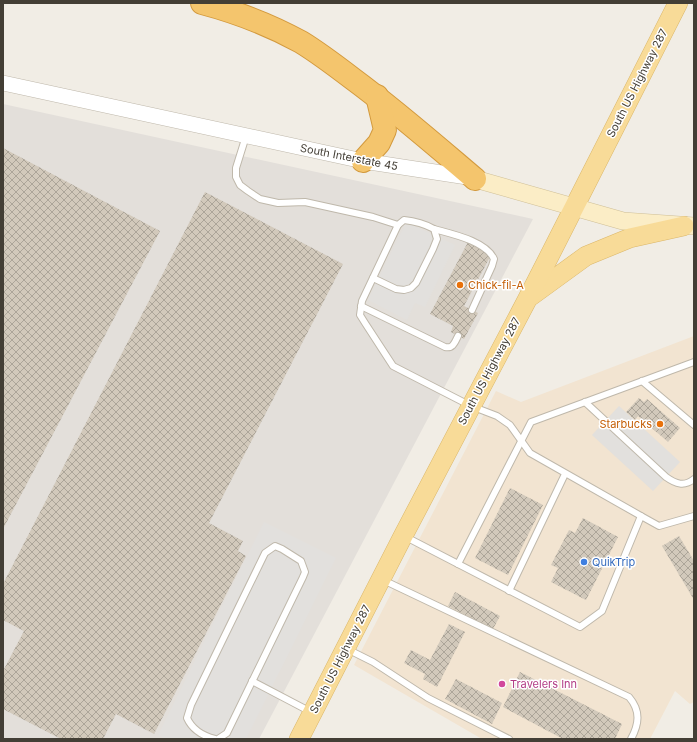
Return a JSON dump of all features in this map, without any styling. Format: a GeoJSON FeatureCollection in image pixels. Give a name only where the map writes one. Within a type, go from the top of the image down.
{"type":"FeatureCollection","features":[{"type":"Feature","properties":{"kind":"highway"},"geometry":{"type":"LineString","coordinates":[[202,3],[271,27],[302,43],[377,96],[475,179]]}},
{"type":"Feature","properties":{"kind":"highway"},"geometry":{"type":"LineString","coordinates":[[363,161],[379,143],[385,130],[377,96]]}},
{"type":"Feature","properties":{"kind":"main road","name":"South US Highway 287"},"geometry":{"type":"LineString","coordinates":[[299,739],[403,536],[528,298],[678,3]]}},
{"type":"Feature","properties":{"kind":"main road","name":"South Interstate 45"},"geometry":{"type":"LineString","coordinates":[[475,179],[623,220],[689,226]]}},
{"type":"Feature","properties":{"kind":"main road"},"geometry":{"type":"LineString","coordinates":[[528,298],[586,256],[630,238],[689,226]]}},
{"type":"Feature","properties":{"kind":"street","name":"South Interstate 45"},"geometry":{"type":"LineString","coordinates":[[3,83],[363,161],[475,179]]}},
{"type":"Feature","properties":{"kind":"lane"},"geometry":{"type":"LineString","coordinates":[[246,136],[236,168],[236,178],[240,185],[248,191],[260,198],[278,203],[304,202],[373,217],[398,225]]}},
{"type":"Feature","properties":{"kind":"lane"},"geometry":{"type":"LineString","coordinates":[[472,310],[494,259],[489,250],[466,238],[427,225],[404,220],[398,225],[362,301],[360,315],[393,366],[471,406],[497,416],[510,425],[530,453],[659,526],[694,516]]}},
{"type":"Feature","properties":{"kind":"lane"},"geometry":{"type":"LineString","coordinates":[[373,278],[396,289],[404,290],[411,288],[416,283],[437,239],[434,228]]}},
{"type":"Feature","properties":{"kind":"lane"},"geometry":{"type":"LineString","coordinates":[[361,306],[445,347],[449,348],[452,346],[458,336]]}},
{"type":"Feature","properties":{"kind":"lane"},"geometry":{"type":"LineString","coordinates":[[458,564],[531,422],[694,362]]}},
{"type":"Feature","properties":{"kind":"lane"},"geometry":{"type":"LineString","coordinates":[[642,381],[694,425]]}},
{"type":"Feature","properties":{"kind":"lane"},"geometry":{"type":"LineString","coordinates":[[585,402],[666,477],[675,483],[684,484],[694,478]]}},
{"type":"Feature","properties":{"kind":"lane"},"geometry":{"type":"LineString","coordinates":[[509,591],[565,474]]}},
{"type":"Feature","properties":{"kind":"lane"},"geometry":{"type":"LineString","coordinates":[[403,536],[580,628],[602,612],[641,516]]}},
{"type":"Feature","properties":{"kind":"lane"},"geometry":{"type":"LineString","coordinates":[[215,739],[195,729],[190,724],[187,718],[189,711],[265,553],[275,546],[302,560],[305,572],[227,733],[218,739]]}},
{"type":"Feature","properties":{"kind":"lane"},"geometry":{"type":"LineString","coordinates":[[382,579],[629,697],[634,702],[637,709],[638,719],[636,729],[630,739]]}},
{"type":"Feature","properties":{"kind":"lane"},"geometry":{"type":"LineString","coordinates":[[346,648],[373,662],[428,698],[509,739]]}},
{"type":"Feature","properties":{"kind":"lane"},"geometry":{"type":"LineString","coordinates":[[252,681],[313,713]]}},
{"type":"Feature","properties":{"kind":"shaded area"},"geometry":{"type":"Polygon","coordinates":[[[3,104],[533,219],[259,739],[3,739],[3,104]]]}},
{"type":"Feature","properties":{"kind":"shaded area"},"geometry":{"type":"Polygon","coordinates":[[[406,222],[455,245],[425,307],[415,303],[407,320],[368,300],[406,222]]]}},
{"type":"Feature","properties":{"kind":"shaded area"},"geometry":{"type":"Polygon","coordinates":[[[694,336],[694,702],[690,704],[675,691],[650,739],[482,739],[354,665],[496,391],[521,402],[694,336]]]}},
{"type":"Feature","properties":{"kind":"shaded area"},"geometry":{"type":"Polygon","coordinates":[[[619,406],[680,462],[653,491],[592,435],[619,406]]]}},
{"type":"Feature","properties":{"kind":"shaded area"},"geometry":{"type":"Polygon","coordinates":[[[264,522],[336,558],[246,739],[166,739],[158,735],[264,522]]]}},
{"type":"Feature","properties":{"kind":"building"},"geometry":{"type":"Polygon","coordinates":[[[3,148],[160,231],[3,529],[3,148]]]}},
{"type":"Feature","properties":{"kind":"building"},"geometry":{"type":"Polygon","coordinates":[[[205,192],[343,264],[209,523],[243,541],[238,551],[246,556],[154,734],[116,714],[103,739],[61,739],[3,709],[3,671],[24,631],[3,620],[3,584],[205,192]]]}},
{"type":"Feature","properties":{"kind":"building","name":"Chick-fil-A"},"geometry":{"type":"Polygon","coordinates":[[[468,242],[491,255],[464,306],[478,313],[464,339],[451,332],[453,326],[430,314],[468,242]]]}},
{"type":"Feature","properties":{"kind":"building"},"geometry":{"type":"Polygon","coordinates":[[[639,398],[644,402],[647,399],[680,428],[668,442],[638,416],[635,420],[626,412],[639,398]]]}},
{"type":"Feature","properties":{"kind":"building"},"geometry":{"type":"Polygon","coordinates":[[[510,488],[543,505],[508,575],[475,558],[510,488]]]}},
{"type":"Feature","properties":{"kind":"building"},"geometry":{"type":"Polygon","coordinates":[[[583,518],[618,537],[586,600],[551,582],[558,568],[551,565],[569,530],[575,533],[583,518]]]}},
{"type":"Feature","properties":{"kind":"building"},"geometry":{"type":"Polygon","coordinates":[[[679,536],[694,561],[694,600],[662,546],[679,536]]]}},
{"type":"Feature","properties":{"kind":"building"},"geometry":{"type":"Polygon","coordinates":[[[455,592],[500,616],[493,629],[448,606],[455,592]]]}},
{"type":"Feature","properties":{"kind":"building"},"geometry":{"type":"Polygon","coordinates":[[[449,624],[465,632],[437,687],[423,679],[425,674],[404,663],[411,650],[430,660],[449,624]]]}},
{"type":"Feature","properties":{"kind":"building"},"geometry":{"type":"Polygon","coordinates":[[[520,672],[622,724],[615,739],[563,739],[503,707],[520,672]]]}},
{"type":"Feature","properties":{"kind":"building"},"geometry":{"type":"Polygon","coordinates":[[[456,679],[502,703],[492,724],[445,699],[456,679]]]}},
{"type":"Feature","properties":{"kind":"place","name":"Chick-fil-A"},"geometry":{"type":"Point","coordinates":[460,285]}},
{"type":"Feature","properties":{"kind":"place","name":"Starbucks"},"geometry":{"type":"Point","coordinates":[660,424]}},
{"type":"Feature","properties":{"kind":"place","name":"QuikTrip"},"geometry":{"type":"Point","coordinates":[584,562]}},
{"type":"Feature","properties":{"kind":"place","name":"Travelers Inn"},"geometry":{"type":"Point","coordinates":[502,684]}}]}
